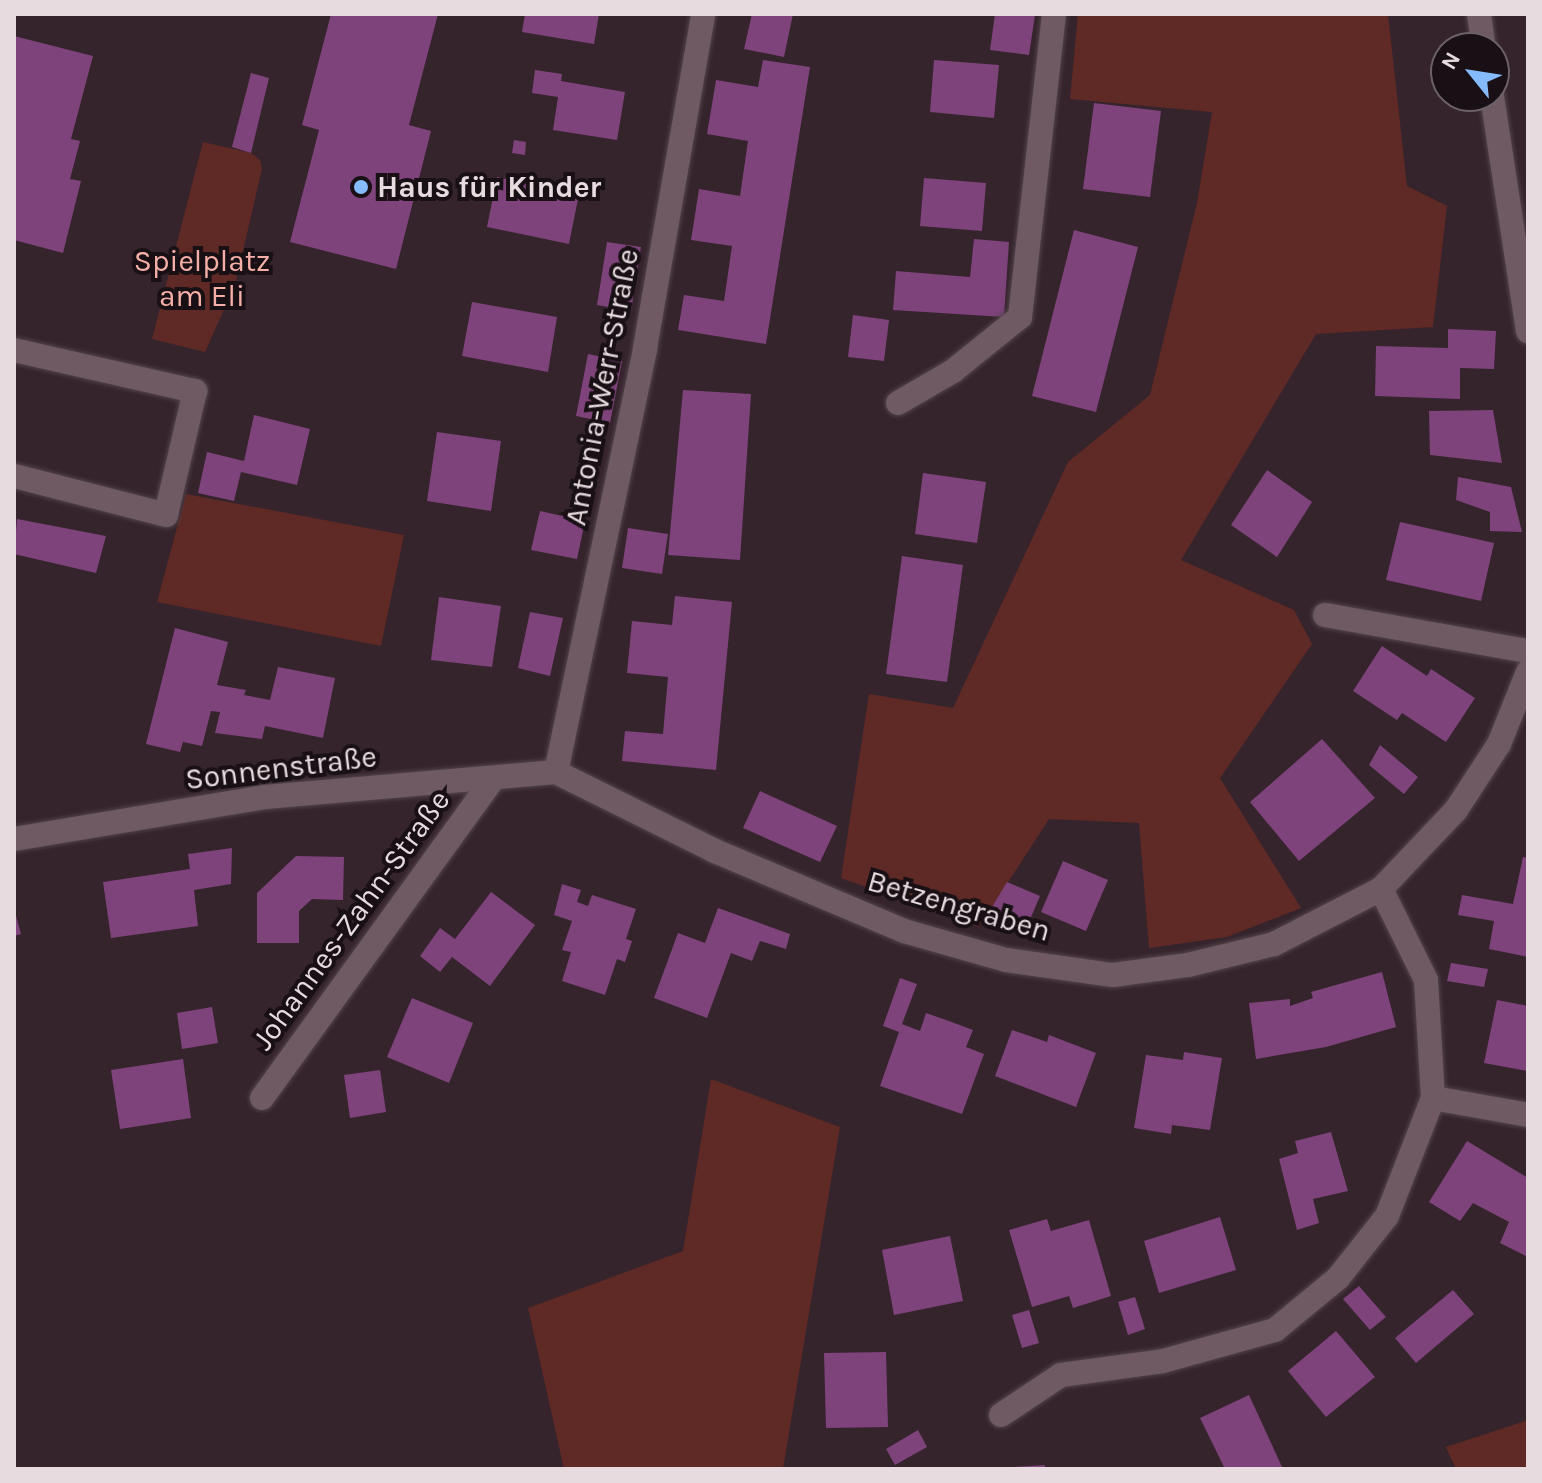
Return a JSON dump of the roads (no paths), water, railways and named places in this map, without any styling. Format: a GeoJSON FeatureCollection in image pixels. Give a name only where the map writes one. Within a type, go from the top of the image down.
{"type":"FeatureCollection","features":[{"type":"Feature","properties":{"kind":"street","name":"Antonia-Werr-Straße"},"geometry":{"type":"LineString","coordinates":[[556,772],[645,348],[703,14]]}},
{"type":"Feature","properties":{"kind":"street"},"geometry":{"type":"LineString","coordinates":[[898,403],[953,371],[1020,317],[1054,14]]}},
{"type":"Feature","properties":{"kind":"street"},"geometry":{"type":"LineString","coordinates":[[1494,112],[1528,331]]}},
{"type":"Feature","properties":{"kind":"street"},"geometry":{"type":"LineString","coordinates":[[14,350],[195,391],[166,515],[14,476]]}},
{"type":"Feature","properties":{"kind":"street"},"geometry":{"type":"LineString","coordinates":[[1325,615],[1528,651]]}},
{"type":"Feature","properties":{"kind":"street","name":"Betzengraben"},"geometry":{"type":"LineString","coordinates":[[556,772],[832,902],[904,931],[1036,964],[1113,975],[1188,965],[1274,944],[1381,889],[1456,810],[1499,744],[1528,672]]}},
{"type":"Feature","properties":{"kind":"street","name":"Sonnenstraße"},"geometry":{"type":"LineString","coordinates":[[14,839],[265,797],[556,772]]}},
{"type":"Feature","properties":{"kind":"street","name":"Johannes-Zahn-Straße"},"geometry":{"type":"LineString","coordinates":[[262,1098],[493,779]]}},
{"type":"Feature","properties":{"kind":"street"},"geometry":{"type":"LineString","coordinates":[[1001,1415],[1061,1375],[1163,1361],[1275,1330],[1338,1278],[1387,1216],[1433,1098],[1426,980],[1381,889]]}},
{"type":"Feature","properties":{"kind":"street"},"geometry":{"type":"LineString","coordinates":[[1433,1098],[1528,1115]]}},
{"type":"Feature","properties":{"kind":"place","name":"Haus für Kinder"},"geometry":{"type":"Point","coordinates":[361,187]}},
{"type":"Feature","properties":{"kind":"park label","name":"Spielplatz am Eli"},"geometry":{"type":"Point","coordinates":[202,278]}}]}
